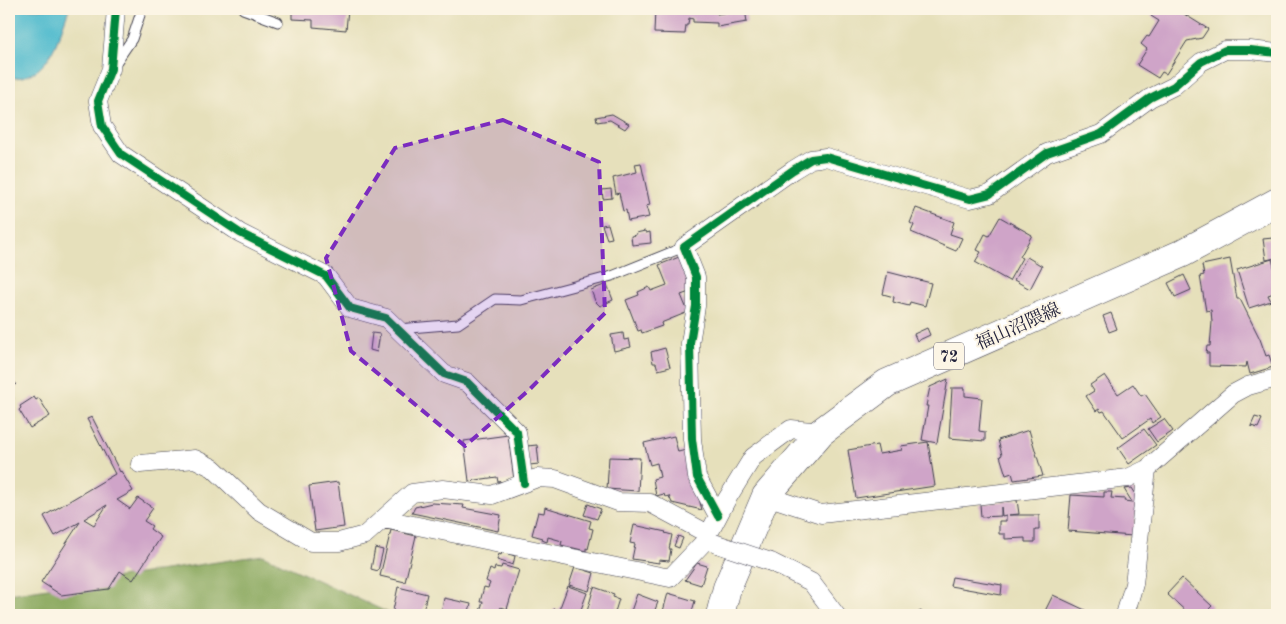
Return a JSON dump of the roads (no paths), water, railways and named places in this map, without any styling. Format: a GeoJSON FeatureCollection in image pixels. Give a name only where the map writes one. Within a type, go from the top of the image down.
{"type":"FeatureCollection","features":[{"type":"Feature","properties":{"kind":"main road","name":"福山沼隈線"},"geometry":{"type":"LineString","coordinates":[[720,615],[726,588],[766,496],[821,432],[887,383],[1183,253],[1277,202]]}},
{"type":"Feature","properties":{"kind":"street"},"geometry":{"type":"LineString","coordinates":[[116,9],[111,69],[98,101],[102,126],[121,154],[240,233],[326,276],[350,308],[386,318],[444,374],[467,382],[516,432],[524,482]]}},
{"type":"Feature","properties":{"kind":"street"},"geometry":{"type":"LineString","coordinates":[[718,516],[697,477],[695,467],[692,439],[690,343],[696,306],[696,277],[684,248],[811,159],[826,158],[970,199],[990,194],[1048,153],[1101,134],[1150,98],[1174,86],[1201,62],[1225,50],[1277,53]]}},
{"type":"Feature","properties":{"kind":"street"},"geometry":{"type":"LineString","coordinates":[[766,496],[821,514],[1128,478],[1147,469],[1233,394],[1248,386],[1277,378]]}},
{"type":"Feature","properties":{"kind":"street"},"geometry":{"type":"LineString","coordinates":[[384,519],[670,578],[709,540],[718,516],[753,458],[791,429],[821,432]]}},
{"type":"Feature","properties":{"kind":"street"},"geometry":{"type":"LineString","coordinates":[[140,464],[195,459],[213,468],[259,511],[311,542],[339,542],[365,535],[412,492],[443,489],[492,495],[537,478],[555,479],[618,502],[650,503],[709,540],[771,562],[811,582],[836,615]]}},
{"type":"Feature","properties":{"kind":"street"},"geometry":{"type":"LineString","coordinates":[[1125,615],[1134,584],[1147,469]]}},
{"type":"Feature","properties":{"kind":"lane"},"geometry":{"type":"LineString","coordinates":[[111,69],[132,39],[142,9]]}},
{"type":"Feature","properties":{"kind":"lane"},"geometry":{"type":"LineString","coordinates":[[243,9],[278,22]]}},
{"type":"Feature","properties":{"kind":"lane"},"geometry":{"type":"LineString","coordinates":[[398,329],[458,324],[495,299],[521,300],[603,278],[684,248]]}},
{"type":"Feature","properties":{"kind":"water"},"geometry":{"type":"Polygon","coordinates":[[[9,9],[69,9],[50,56],[34,72],[23,77],[9,78],[9,9]]]}}]}
